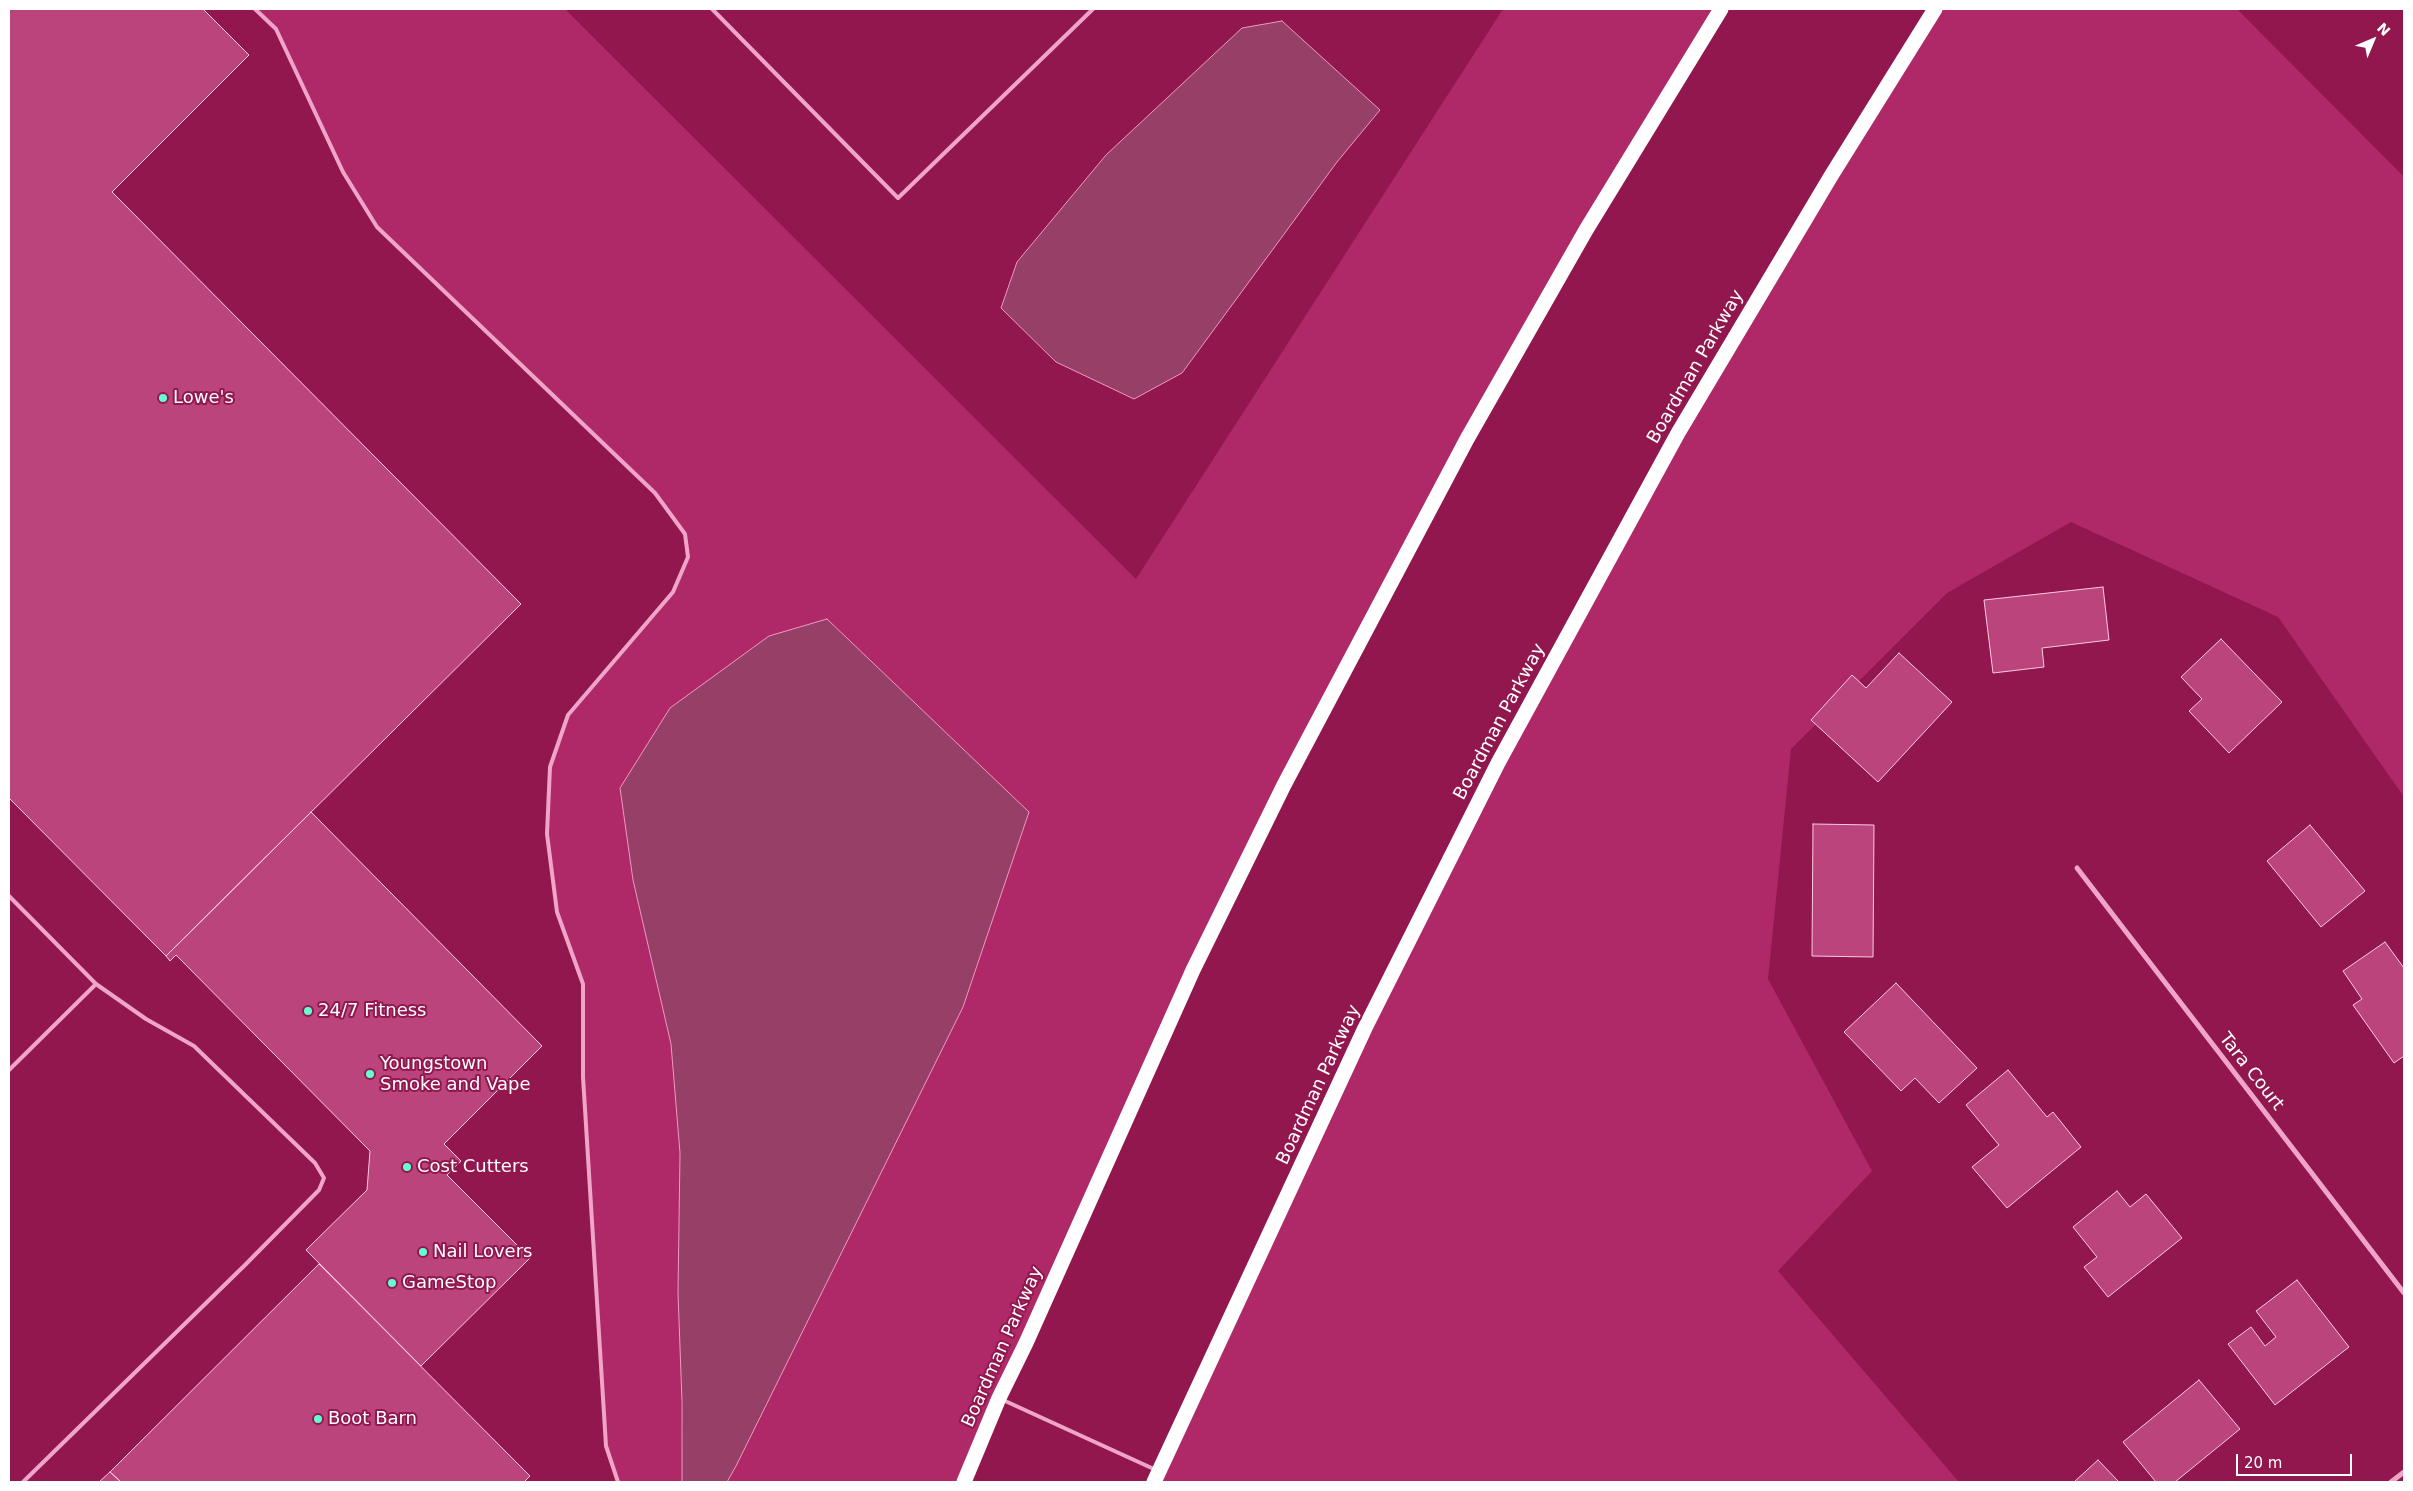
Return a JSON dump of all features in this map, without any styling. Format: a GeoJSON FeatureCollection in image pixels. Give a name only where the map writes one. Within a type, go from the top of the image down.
{"type":"FeatureCollection","features":[{"type":"Feature","properties":{"kind":"highway","name":"Boardman Parkway"},"geometry":{"type":"LineString","coordinates":[[964,1482],[999,1398],[1026,1343],[1193,970],[1284,784],[1483,410],[1586,230],[1721,9]]}},
{"type":"Feature","properties":{"kind":"highway","name":"Boardman Parkway"},"geometry":{"type":"LineString","coordinates":[[1157,1477],[1365,1028],[1498,763],[1678,433],[1831,176],[1935,9]]}},
{"type":"Feature","properties":{"kind":"street","name":"Tara Court"},"geometry":{"type":"LineString","coordinates":[[2077,868],[2404,1293]]}},
{"type":"Feature","properties":{"kind":"street"},"geometry":{"type":"LineString","coordinates":[[2391,1482],[2404,1472]]}},
{"type":"Feature","properties":{"kind":"lane"},"geometry":{"type":"LineString","coordinates":[[255,9],[276,29],[343,172],[377,227],[655,493],[685,534],[688,557],[673,592],[568,715],[550,767],[547,834],[556,912],[583,984],[583,1077],[606,1446],[618,1482]]}},
{"type":"Feature","properties":{"kind":"lane"},"geometry":{"type":"LineString","coordinates":[[712,9],[898,198],[1093,9]]}},
{"type":"Feature","properties":{"kind":"lane"},"geometry":{"type":"LineString","coordinates":[[9,896],[96,984],[146,1019],[194,1046],[315,1163],[324,1178],[319,1190],[245,1266],[23,1482]]}},
{"type":"Feature","properties":{"kind":"lane"},"geometry":{"type":"LineString","coordinates":[[9,1070],[96,984]]}},
{"type":"Feature","properties":{"kind":"lane"},"geometry":{"type":"LineString","coordinates":[[999,1398],[1157,1477]]}},
{"type":"Feature","properties":{"kind":"shaded area"},"geometry":{"type":"Polygon","coordinates":[[[255,9],[565,9],[1136,579],[1503,9],[1721,9],[1586,230],[1304,747],[964,1482],[727,1482],[963,1007],[1029,812],[620,788],[633,880],[671,1044],[680,1153],[682,1482],[618,1482],[606,1446],[583,1077],[583,984],[557,912],[547,834],[550,767],[568,715],[673,592],[688,557],[685,534],[655,493],[377,227],[343,172],[276,29],[255,9]]]}},
{"type":"Feature","properties":{"kind":"shaded area"},"geometry":{"type":"Polygon","coordinates":[[[1935,9],[2237,9],[2404,177],[2404,797],[2278,617],[2071,522],[1947,593],[1791,749],[1768,979],[1872,1171],[1778,1271],[1959,1482],[1154,1482],[1337,1090],[1629,523],[1935,9]]]}},
{"type":"Feature","properties":{"kind":"shaded area"},"geometry":{"type":"Polygon","coordinates":[[[1282,21],[1380,110],[1337,162],[1182,373],[1134,399],[1056,362],[1001,308],[1017,262],[1106,155],[1242,28],[1282,21]]]}},
{"type":"Feature","properties":{"kind":"shaded area"},"geometry":{"type":"Polygon","coordinates":[[[827,619],[1029,812],[963,1007],[736,1466],[727,1482],[682,1482],[682,1402],[678,1293],[680,1153],[671,1044],[633,880],[620,788],[670,708],[769,636],[827,619]]]}},
{"type":"Feature","properties":{"kind":"building","name":"Lowe's"},"geometry":{"type":"Polygon","coordinates":[[[9,9],[203,9],[249,55],[112,192],[521,604],[166,956],[9,798],[9,9]]]}},
{"type":"Feature","properties":{"kind":"building"},"geometry":{"type":"Polygon","coordinates":[[[2103,587],[2109,640],[2042,648],[2044,667],[1993,673],[1984,600],[2103,587]]]}},
{"type":"Feature","properties":{"kind":"building"},"geometry":{"type":"Polygon","coordinates":[[[2221,639],[2282,702],[2229,753],[2189,711],[2202,699],[2181,677],[2221,639]]]}},
{"type":"Feature","properties":{"kind":"building"},"geometry":{"type":"Polygon","coordinates":[[[1899,653],[1952,702],[1878,782],[1811,720],[1852,675],[1866,688],[1899,653]]]}},
{"type":"Feature","properties":{"kind":"building"},"geometry":{"type":"Polygon","coordinates":[[[311,812],[542,1046],[444,1144],[461,1161],[447,1175],[530,1258],[421,1366],[306,1250],[367,1190],[370,1151],[176,955],[170,961],[166,956],[311,812]]]}},
{"type":"Feature","properties":{"kind":"building"},"geometry":{"type":"Polygon","coordinates":[[[1813,824],[1874,825],[1873,957],[1812,956],[1813,824]]]}},
{"type":"Feature","properties":{"kind":"building"},"geometry":{"type":"Polygon","coordinates":[[[2310,825],[2365,891],[2321,927],[2267,861],[2310,825]]]}},
{"type":"Feature","properties":{"kind":"building"},"geometry":{"type":"Polygon","coordinates":[[[2385,942],[2404,968],[2404,1056],[2394,1063],[2353,1005],[2362,999],[2343,971],[2385,942]]]}},
{"type":"Feature","properties":{"kind":"building"},"geometry":{"type":"Polygon","coordinates":[[[1896,983],[1977,1068],[1939,1103],[1915,1078],[1901,1091],[1844,1032],[1896,983]]]}},
{"type":"Feature","properties":{"kind":"building"},"geometry":{"type":"Polygon","coordinates":[[[2008,1070],[2047,1117],[2053,1112],[2081,1147],[2007,1208],[1972,1167],[1999,1145],[1966,1105],[2008,1070]]]}},
{"type":"Feature","properties":{"kind":"building"},"geometry":{"type":"Polygon","coordinates":[[[2117,1191],[2130,1207],[2146,1194],[2182,1238],[2108,1297],[2084,1267],[2097,1257],[2073,1227],[2117,1191]]]}},
{"type":"Feature","properties":{"kind":"building","name":"Boot Barn"},"geometry":{"type":"Polygon","coordinates":[[[319,1264],[530,1476],[524,1482],[121,1482],[110,1472],[319,1264]]]}},
{"type":"Feature","properties":{"kind":"building"},"geometry":{"type":"Polygon","coordinates":[[[2297,1280],[2349,1347],[2275,1405],[2228,1344],[2251,1327],[2265,1346],[2276,1337],[2256,1311],[2297,1280]]]}},
{"type":"Feature","properties":{"kind":"building"},"geometry":{"type":"Polygon","coordinates":[[[2199,1380],[2240,1429],[2175,1482],[2156,1482],[2123,1442],[2199,1380]]]}},
{"type":"Feature","properties":{"kind":"building"},"geometry":{"type":"Polygon","coordinates":[[[2098,1460],[2119,1482],[2074,1482],[2098,1460]]]}},
{"type":"Feature","properties":{"kind":"building"},"geometry":{"type":"Polygon","coordinates":[[[110,1472],[121,1482],[99,1482],[110,1472]]]}},
{"type":"Feature","properties":{"kind":"place","name":"Lowe's"},"geometry":{"type":"Point","coordinates":[163,398]}},
{"type":"Feature","properties":{"kind":"place","name":"24/7 Fitness"},"geometry":{"type":"Point","coordinates":[308,1011]}},
{"type":"Feature","properties":{"kind":"place","name":"Youngstown Smoke and Vape"},"geometry":{"type":"Point","coordinates":[370,1074]}},
{"type":"Feature","properties":{"kind":"place","name":"Cost Cutters"},"geometry":{"type":"Point","coordinates":[407,1167]}},
{"type":"Feature","properties":{"kind":"place","name":"Nail Lovers"},"geometry":{"type":"Point","coordinates":[423,1252]}},
{"type":"Feature","properties":{"kind":"place","name":"GameStop"},"geometry":{"type":"Point","coordinates":[392,1283]}},
{"type":"Feature","properties":{"kind":"place","name":"Boot Barn"},"geometry":{"type":"Point","coordinates":[318,1419]}}]}
